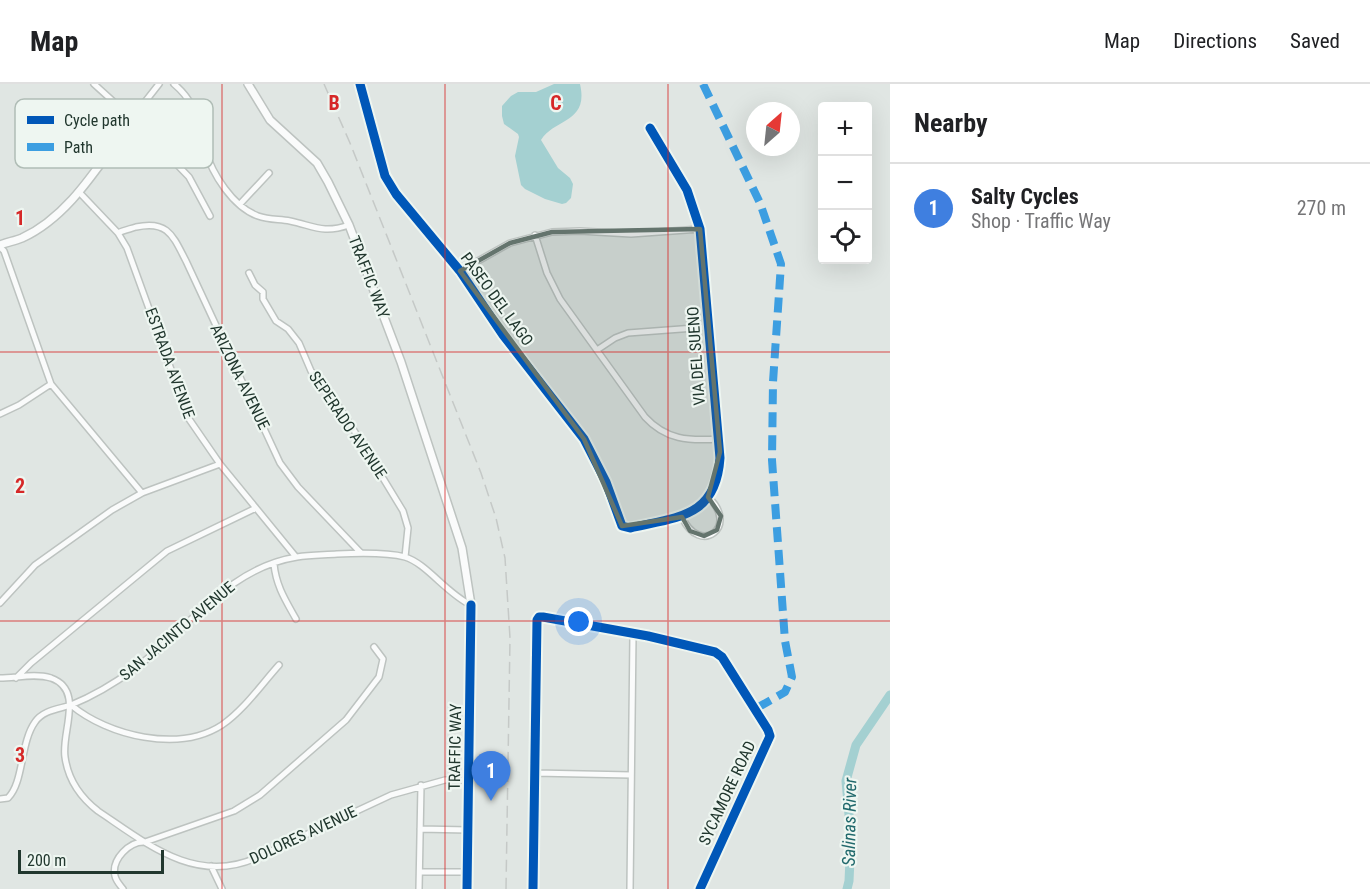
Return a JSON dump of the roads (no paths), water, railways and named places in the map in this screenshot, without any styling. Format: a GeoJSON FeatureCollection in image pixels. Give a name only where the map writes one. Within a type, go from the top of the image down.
{"type":"FeatureCollection","features":[{"type":"Feature","properties":{"kind":"street"},"geometry":{"type":"LineString","coordinates":[[94,84],[110,99]]}},
{"type":"Feature","properties":{"kind":"street"},"geometry":{"type":"LineString","coordinates":[[147,99],[159,84]]}},
{"type":"Feature","properties":{"kind":"street"},"geometry":{"type":"LineString","coordinates":[[174,84],[189,99]]}},
{"type":"Feature","properties":{"kind":"street","name":"TRAFFIC WAY"},"geometry":{"type":"LineString","coordinates":[[248,84],[270,120],[316,163],[349,225],[401,362],[466,565],[471,604],[467,889]]}},
{"type":"Feature","properties":{"kind":"street","name":"PASEO DEL LAGO"},"geometry":{"type":"LineString","coordinates":[[360,84],[385,176],[404,205],[460,271],[503,335],[584,439],[606,482],[622,526],[630,528],[682,517]]}},
{"type":"Feature","properties":{"kind":"street","name":"VIA DEL SUENO"},"geometry":{"type":"LineString","coordinates":[[650,128],[687,190],[700,229],[719,468],[708,497]]}},
{"type":"Feature","properties":{"kind":"street"},"geometry":{"type":"LineString","coordinates":[[97,168],[79,192],[46,224],[21,238],[0,246],[4,250],[51,384],[142,493]]}},
{"type":"Feature","properties":{"kind":"street"},"geometry":{"type":"LineString","coordinates":[[180,168],[189,177],[210,216]]}},
{"type":"Feature","properties":{"kind":"street"},"geometry":{"type":"LineString","coordinates":[[213,168],[240,204],[261,218],[287,220],[309,228],[339,228],[349,225]]}},
{"type":"Feature","properties":{"kind":"street"},"geometry":{"type":"LineString","coordinates":[[240,204],[269,173]]}},
{"type":"Feature","properties":{"kind":"street","name":"ESTRADA AVENUE"},"geometry":{"type":"LineString","coordinates":[[79,192],[118,233],[127,248],[189,419],[220,464],[296,557]]}},
{"type":"Feature","properties":{"kind":"street","name":"ARIZONA AVENUE"},"geometry":{"type":"LineString","coordinates":[[118,233],[153,225],[163,227],[170,233],[186,261],[280,463],[298,487],[362,553]]}},
{"type":"Feature","properties":{"kind":"street"},"geometry":{"type":"LineString","coordinates":[[460,271],[496,249],[535,235],[566,231],[631,234],[700,229]]}},
{"type":"Feature","properties":{"kind":"street"},"geometry":{"type":"LineString","coordinates":[[535,235],[553,286],[645,417],[658,429],[675,437],[687,440],[718,439]]}},
{"type":"Feature","properties":{"kind":"street","name":"SEPERADO AVENUE"},"geometry":{"type":"LineString","coordinates":[[249,273],[255,285],[263,292],[263,299],[276,321],[288,329],[299,343],[311,371],[330,393],[400,505],[406,516],[408,528],[405,557]]}},
{"type":"Feature","properties":{"kind":"street"},"geometry":{"type":"LineString","coordinates":[[597,350],[615,338],[628,333],[708,327]]}},
{"type":"Feature","properties":{"kind":"street"},"geometry":{"type":"LineString","coordinates":[[0,414],[19,405],[51,384]]}},
{"type":"Feature","properties":{"kind":"street"},"geometry":{"type":"LineString","coordinates":[[0,603],[35,565],[112,510],[142,493],[182,476],[220,464]]}},
{"type":"Feature","properties":{"kind":"street"},"geometry":{"type":"LineString","coordinates":[[708,497],[718,507],[721,516],[719,526],[713,533],[704,536],[694,534],[687,528],[682,517],[708,497]]}},
{"type":"Feature","properties":{"kind":"street"},"geometry":{"type":"LineString","coordinates":[[16,678],[167,550],[256,508]]}},
{"type":"Feature","properties":{"kind":"street","name":"SAN JACINTO AVENUE"},"geometry":{"type":"LineString","coordinates":[[0,800],[8,798],[15,789],[24,746],[34,723],[49,712],[71,705],[102,690],[147,660],[230,585],[250,573],[296,557],[362,553],[405,557],[417,563],[455,597],[471,604]]}},
{"type":"Feature","properties":{"kind":"street"},"geometry":{"type":"LineString","coordinates":[[274,564],[281,594],[296,620]]}},
{"type":"Feature","properties":{"kind":"street","name":"SYCAMORE ROAD"},"geometry":{"type":"LineString","coordinates":[[535,773],[537,620],[539,617],[648,636],[715,652],[722,657],[770,736],[700,889]]}},
{"type":"Feature","properties":{"kind":"street"},"geometry":{"type":"LineString","coordinates":[[630,889],[633,635]]}},
{"type":"Feature","properties":{"kind":"street"},"geometry":{"type":"LineString","coordinates":[[123,889],[115,877],[116,863],[129,846],[216,818],[245,806],[296,765],[346,720],[379,677],[382,659],[374,647]]}},
{"type":"Feature","properties":{"kind":"street"},"geometry":{"type":"LineString","coordinates":[[0,678],[41,676],[54,680],[65,689],[71,705],[94,720],[123,731],[154,737],[195,736],[226,722],[279,665]]}},
{"type":"Feature","properties":{"kind":"street","name":"DOLORES AVENUE"},"geometry":{"type":"LineString","coordinates":[[71,705],[64,741],[64,755],[71,779],[89,804],[145,842],[175,859],[211,866],[249,861],[391,795],[445,780],[469,780]]}},
{"type":"Feature","properties":{"kind":"street"},"geometry":{"type":"LineString","coordinates":[[533,889],[535,773],[631,775]]}},
{"type":"Feature","properties":{"kind":"street"},"geometry":{"type":"LineString","coordinates":[[419,889],[421,785]]}},
{"type":"Feature","properties":{"kind":"street"},"geometry":{"type":"LineString","coordinates":[[420,829],[468,830]]}},
{"type":"Feature","properties":{"kind":"street"},"geometry":{"type":"LineString","coordinates":[[211,866],[222,889]]}},
{"type":"Feature","properties":{"kind":"street"},"geometry":{"type":"LineString","coordinates":[[420,872],[467,872]]}},
{"type":"Feature","properties":{"kind":"water"},"geometry":{"type":"Polygon","coordinates":[[[554,84],[580,84],[581,97],[580,106],[575,113],[554,127],[541,140],[558,168],[570,178],[573,184],[571,198],[562,204],[545,199],[521,185],[515,156],[519,137],[504,124],[502,116],[502,106],[511,96],[518,92],[536,92],[554,84]]]}},
{"type":"Feature","properties":{"kind":"waterway","name":"Salinas River"},"geometry":{"type":"LineString","coordinates":[[847,889],[851,837],[846,781],[856,745],[890,695]]}},
{"type":"Feature","properties":{"kind":"railway"},"geometry":{"type":"LineString","coordinates":[[324,84],[350,143],[481,473],[496,518],[505,558],[510,638],[506,889]]}},
{"type":"Feature","properties":{"kind":"place","name":"Salty Cycles"},"geometry":{"type":"Point","coordinates":[491,801]}}]}
